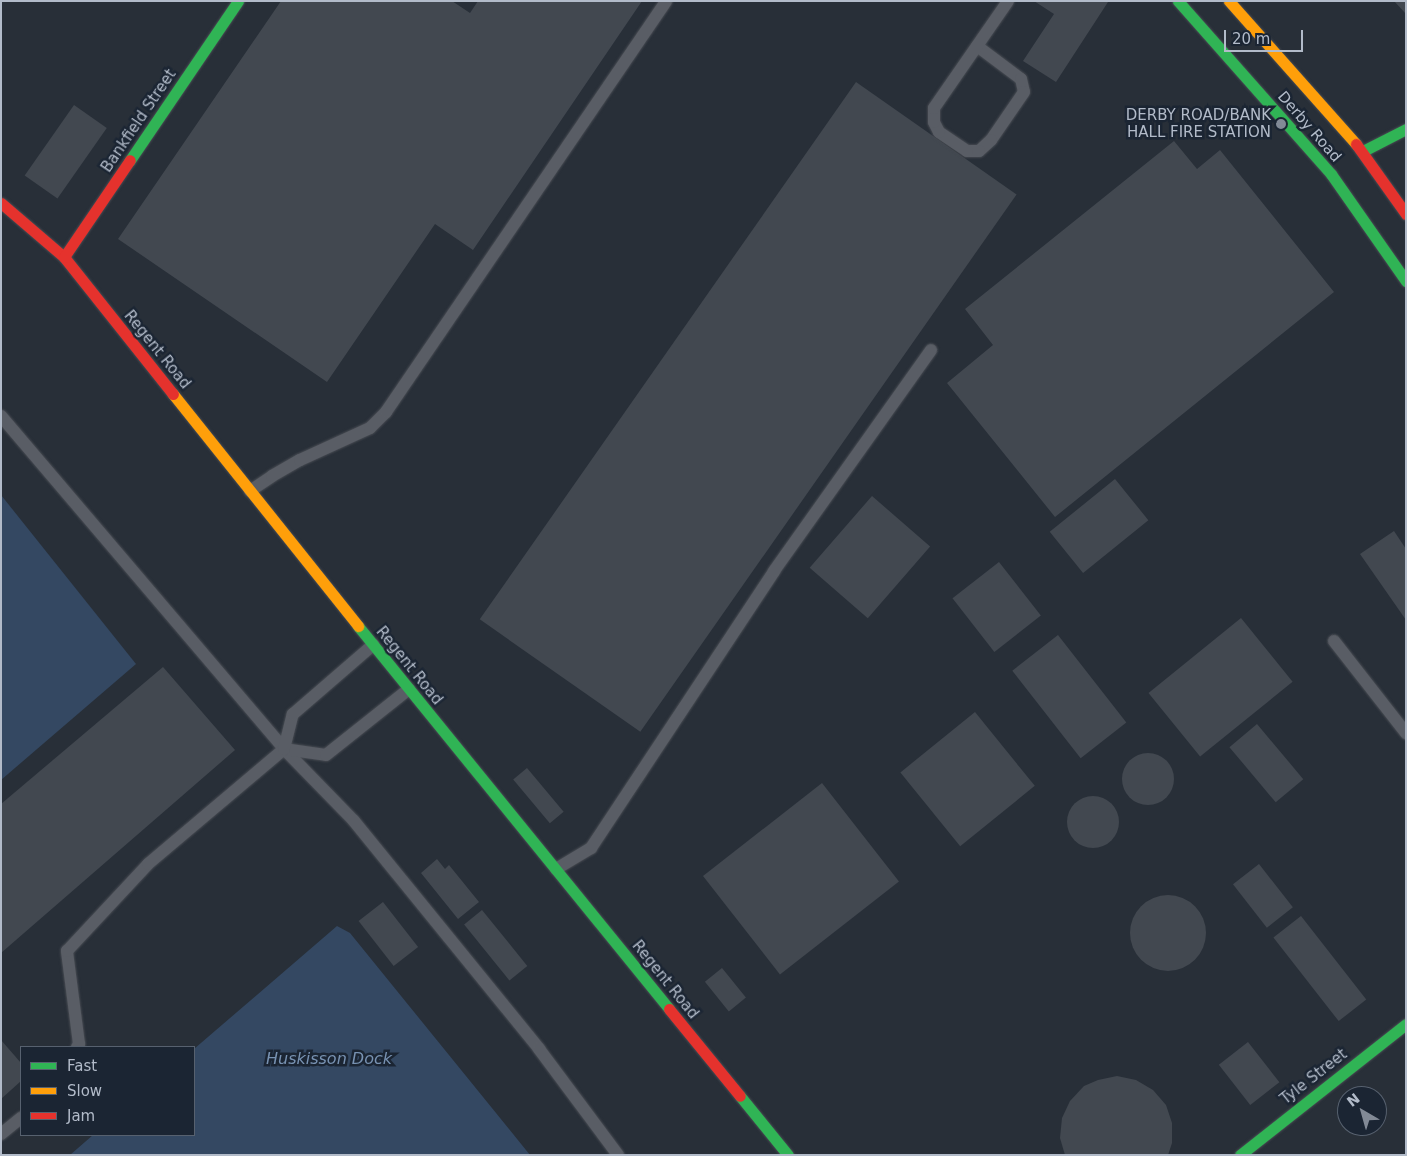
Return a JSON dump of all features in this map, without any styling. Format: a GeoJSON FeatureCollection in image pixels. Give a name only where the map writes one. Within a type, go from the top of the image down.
{"type":"FeatureCollection","features":[{"type":"Feature","properties":{"kind":"main road","name":"Bankfield Street"},"geometry":{"type":"LineString","coordinates":[[64,257],[238,1]]}},
{"type":"Feature","properties":{"kind":"main road","name":"Derby Road"},"geometry":{"type":"LineString","coordinates":[[1178,1],[1331,174],[1406,281]]}},
{"type":"Feature","properties":{"kind":"main road","name":"Derby Road"},"geometry":{"type":"LineString","coordinates":[[1229,1],[1362,151],[1406,214]]}},
{"type":"Feature","properties":{"kind":"main road"},"geometry":{"type":"LineString","coordinates":[[1362,151],[1406,129]]}},
{"type":"Feature","properties":{"kind":"main road","name":"Regent Road"},"geometry":{"type":"LineString","coordinates":[[1,203],[64,257],[409,689],[788,1155]]}},
{"type":"Feature","properties":{"kind":"main road","name":"Tyle Street"},"geometry":{"type":"LineString","coordinates":[[1240,1155],[1406,1024]]}},
{"type":"Feature","properties":{"kind":"lane"},"geometry":{"type":"LineString","coordinates":[[250,491],[300,460],[370,428],[386,412],[666,1]]}},
{"type":"Feature","properties":{"kind":"lane"},"geometry":{"type":"LineString","coordinates":[[977,46],[1021,78],[1024,92],[991,140],[979,150],[967,151],[939,132],[934,122],[934,108],[1008,1]]}},
{"type":"Feature","properties":{"kind":"lane"},"geometry":{"type":"LineString","coordinates":[[556,869],[591,848],[774,571],[931,350]]}},
{"type":"Feature","properties":{"kind":"lane"},"geometry":{"type":"LineString","coordinates":[[1,416],[284,749],[354,821],[539,1049],[618,1155]]}},
{"type":"Feature","properties":{"kind":"lane"},"geometry":{"type":"LineString","coordinates":[[1334,641],[1406,733]]}},
{"type":"Feature","properties":{"kind":"lane"},"geometry":{"type":"LineString","coordinates":[[78,1046],[79,1044],[67,951],[148,864],[284,749],[293,714],[374,645]]}},
{"type":"Feature","properties":{"kind":"lane"},"geometry":{"type":"LineString","coordinates":[[284,749],[326,755],[409,689]]}},
{"type":"Feature","properties":{"kind":"lane"},"geometry":{"type":"LineString","coordinates":[[1,1134],[20,1119]]}},
{"type":"Feature","properties":{"kind":"water"},"geometry":{"type":"Polygon","coordinates":[[[1,495],[136,664],[1,780],[1,495]]]}},
{"type":"Feature","properties":{"kind":"water","name":"Huskisson Dock"},"geometry":{"type":"Polygon","coordinates":[[[337,926],[350,933],[530,1155],[70,1155],[92,1136],[195,1136],[195,1048],[337,926]]]}},
{"type":"Feature","properties":{"kind":"building"},"geometry":{"type":"Polygon","coordinates":[[[281,1],[452,1],[470,13],[478,1],[642,1],[473,250],[435,224],[327,382],[118,239],[281,1]]]}},
{"type":"Feature","properties":{"kind":"building"},"geometry":{"type":"Polygon","coordinates":[[[1034,1],[1108,2],[1056,82],[1023,61],[1054,14],[1034,1]]]}},
{"type":"Feature","properties":{"kind":"building"},"geometry":{"type":"Polygon","coordinates":[[[1394,1],[1406,1],[1406,14],[1394,1]]]}},
{"type":"Feature","properties":{"kind":"building"},"geometry":{"type":"Polygon","coordinates":[[[856,82],[1017,194],[640,732],[480,619],[856,82]]]}},
{"type":"Feature","properties":{"kind":"building"},"geometry":{"type":"Polygon","coordinates":[[[74,105],[107,128],[57,198],[25,175],[74,105]]]}},
{"type":"Feature","properties":{"kind":"building"},"geometry":{"type":"Polygon","coordinates":[[[1174,141],[1197,169],[1220,150],[1334,292],[1055,517],[947,383],[993,345],[965,309],[1174,141]]]}},
{"type":"Feature","properties":{"kind":"building"},"geometry":{"type":"Polygon","coordinates":[[[1115,479],[1148,520],[1083,573],[1050,532],[1115,479]]]}},
{"type":"Feature","properties":{"kind":"building"},"geometry":{"type":"Polygon","coordinates":[[[872,496],[930,547],[868,618],[810,568],[872,496]]]}},
{"type":"Feature","properties":{"kind":"building"},"geometry":{"type":"Polygon","coordinates":[[[1394,531],[1406,549],[1406,620],[1360,554],[1394,531]]]}},
{"type":"Feature","properties":{"kind":"building"},"geometry":{"type":"Polygon","coordinates":[[[999,562],[1041,616],[994,652],[953,598],[999,562]]]}},
{"type":"Feature","properties":{"kind":"building"},"geometry":{"type":"Polygon","coordinates":[[[1241,618],[1293,682],[1200,757],[1149,693],[1241,618]]]}},
{"type":"Feature","properties":{"kind":"building"},"geometry":{"type":"Polygon","coordinates":[[[1058,635],[1126,722],[1081,758],[1012,671],[1058,635]]]}},
{"type":"Feature","properties":{"kind":"building"},"geometry":{"type":"Polygon","coordinates":[[[163,667],[235,750],[1,953],[1,804],[163,667]]]}},
{"type":"Feature","properties":{"kind":"building"},"geometry":{"type":"Polygon","coordinates":[[[975,712],[1035,786],[960,846],[900,772],[975,712]]]}},
{"type":"Feature","properties":{"kind":"building"},"geometry":{"type":"Polygon","coordinates":[[[1257,724],[1303,779],[1276,802],[1229,747],[1257,724]]]}},
{"type":"Feature","properties":{"kind":"building"},"geometry":{"type":"Polygon","coordinates":[[[1143,753],[1153,753],[1167,760],[1174,774],[1174,784],[1167,798],[1153,805],[1143,805],[1133,801],[1126,794],[1122,784],[1122,774],[1126,764],[1133,757],[1143,753]]]}},
{"type":"Feature","properties":{"kind":"building"},"geometry":{"type":"Polygon","coordinates":[[[527,768],[564,812],[550,823],[513,780],[527,768]]]}},
{"type":"Feature","properties":{"kind":"building"},"geometry":{"type":"Polygon","coordinates":[[[822,783],[899,882],[780,974],[703,876],[822,783]]]}},
{"type":"Feature","properties":{"kind":"building"},"geometry":{"type":"Polygon","coordinates":[[[1093,796],[1107,800],[1115,808],[1119,822],[1115,836],[1107,844],[1093,848],[1079,844],[1071,836],[1067,822],[1071,808],[1079,800],[1093,796]]]}},
{"type":"Feature","properties":{"kind":"building"},"geometry":{"type":"Polygon","coordinates":[[[437,859],[445,869],[449,865],[479,902],[458,919],[421,873],[437,859]]]}},
{"type":"Feature","properties":{"kind":"building"},"geometry":{"type":"Polygon","coordinates":[[[1259,864],[1293,907],[1267,928],[1233,884],[1259,864]]]}},
{"type":"Feature","properties":{"kind":"building"},"geometry":{"type":"Polygon","coordinates":[[[1168,895],[1183,898],[1195,906],[1203,918],[1206,933],[1203,948],[1195,960],[1183,968],[1168,971],[1153,968],[1141,960],[1133,948],[1130,933],[1133,918],[1141,906],[1153,898],[1168,895]]]}},
{"type":"Feature","properties":{"kind":"building"},"geometry":{"type":"Polygon","coordinates":[[[383,902],[418,947],[394,966],[359,921],[383,902]]]}},
{"type":"Feature","properties":{"kind":"building"},"geometry":{"type":"Polygon","coordinates":[[[482,910],[527,966],[509,980],[464,924],[482,910]]]}},
{"type":"Feature","properties":{"kind":"building"},"geometry":{"type":"Polygon","coordinates":[[[1301,916],[1366,1000],[1339,1021],[1273,938],[1301,916]]]}},
{"type":"Feature","properties":{"kind":"building"},"geometry":{"type":"Polygon","coordinates":[[[722,968],[746,998],[729,1011],[705,982],[722,968]]]}},
{"type":"Feature","properties":{"kind":"building"},"geometry":{"type":"Polygon","coordinates":[[[1,1040],[20,1062],[20,1082],[1,1099],[1,1040]]]}},
{"type":"Feature","properties":{"kind":"building"},"geometry":{"type":"Polygon","coordinates":[[[1248,1042],[1279,1082],[1250,1105],[1219,1065],[1248,1042]]]}},
{"type":"Feature","properties":{"kind":"building"},"geometry":{"type":"Polygon","coordinates":[[[1117,1076],[1136,1080],[1153,1090],[1166,1105],[1172,1123],[1172,1143],[1168,1155],[1065,1155],[1060,1138],[1062,1118],[1070,1101],[1084,1086],[1098,1080],[1117,1076]]]}},
{"type":"Feature","properties":{"kind":"traffic: fast"},"geometry":{"type":"LineString","coordinates":[[130,160],[238,1]]}},
{"type":"Feature","properties":{"kind":"traffic: fast"},"geometry":{"type":"LineString","coordinates":[[1178,1],[1331,174],[1406,281]]}},
{"type":"Feature","properties":{"kind":"traffic: fast"},"geometry":{"type":"LineString","coordinates":[[1363,151],[1406,129]]}},
{"type":"Feature","properties":{"kind":"traffic: fast"},"geometry":{"type":"LineString","coordinates":[[358,626],[669,1009]]}},
{"type":"Feature","properties":{"kind":"traffic: fast"},"geometry":{"type":"LineString","coordinates":[[1240,1155],[1406,1024]]}},
{"type":"Feature","properties":{"kind":"traffic: fast"},"geometry":{"type":"LineString","coordinates":[[740,1096],[788,1155]]}},
{"type":"Feature","properties":{"kind":"traffic: slow"},"geometry":{"type":"LineString","coordinates":[[1229,1],[1356,144]]}},
{"type":"Feature","properties":{"kind":"traffic: slow"},"geometry":{"type":"LineString","coordinates":[[173,394],[358,626]]}},
{"type":"Feature","properties":{"kind":"traffic: jam"},"geometry":{"type":"LineString","coordinates":[[1356,144],[1406,214]]}},
{"type":"Feature","properties":{"kind":"traffic: jam"},"geometry":{"type":"LineString","coordinates":[[64,257],[130,160]]}},
{"type":"Feature","properties":{"kind":"traffic: jam"},"geometry":{"type":"LineString","coordinates":[[1,203],[64,257],[173,394]]}},
{"type":"Feature","properties":{"kind":"traffic: jam"},"geometry":{"type":"LineString","coordinates":[[669,1009],[740,1096]]}},
{"type":"Feature","properties":{"kind":"place","name":"DERBY ROAD/BANK HALL FIRE STATION"},"geometry":{"type":"Point","coordinates":[1281,124]}}]}
